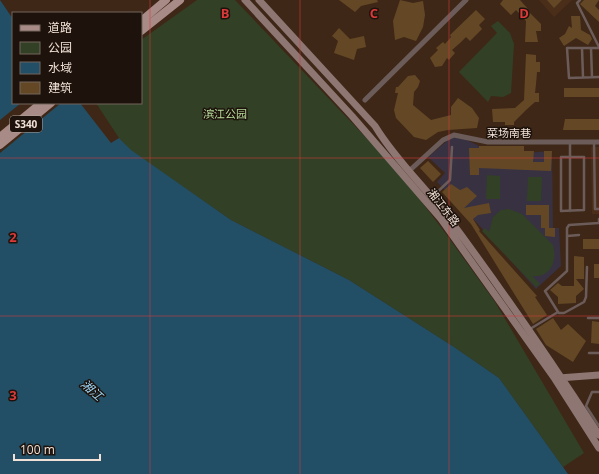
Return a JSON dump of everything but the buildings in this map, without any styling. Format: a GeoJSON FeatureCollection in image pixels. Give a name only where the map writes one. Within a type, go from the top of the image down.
{"type":"FeatureCollection","features":[{"type":"Feature","properties":{"kind":"main road"},"geometry":{"type":"LineString","coordinates":[[142,20],[166,0]]}},
{"type":"Feature","properties":{"kind":"main road"},"geometry":{"type":"LineString","coordinates":[[142,30],[180,0]]}},
{"type":"Feature","properties":{"kind":"main road","name":"湘江东路"},"geometry":{"type":"LineString","coordinates":[[245,0],[352,116],[441,220],[599,435]]}},
{"type":"Feature","properties":{"kind":"main road"},"geometry":{"type":"LineString","coordinates":[[255,10],[260,2]]}},
{"type":"Feature","properties":{"kind":"main road","name":"湘江东路"},"geometry":{"type":"LineString","coordinates":[[260,2],[375,126],[384,141],[431,197],[528,330],[599,448]]}},
{"type":"Feature","properties":{"kind":"main road","name":"S340"},"geometry":{"type":"LineString","coordinates":[[0,137],[40,104]]}},
{"type":"Feature","properties":{"kind":"main road","name":"S340"},"geometry":{"type":"LineString","coordinates":[[0,145],[50,104]]}},
{"type":"Feature","properties":{"kind":"main road"},"geometry":{"type":"LineString","coordinates":[[558,378],[599,375]]}},
{"type":"Feature","properties":{"kind":"street"},"geometry":{"type":"LineString","coordinates":[[365,100],[466,0]]}},
{"type":"Feature","properties":{"kind":"street","name":"菜场南巷"},"geometry":{"type":"LineString","coordinates":[[409,171],[443,140],[454,135],[467,137],[480,142],[596,142]]}},
{"type":"Feature","properties":{"kind":"lane"},"geometry":{"type":"LineString","coordinates":[[580,0],[577,3],[599,47],[567,48],[568,78],[599,77]]}},
{"type":"Feature","properties":{"kind":"lane"},"geometry":{"type":"LineString","coordinates":[[582,48],[583,78]]}},
{"type":"Feature","properties":{"kind":"lane"},"geometry":{"type":"LineString","coordinates":[[591,48],[592,77]]}},
{"type":"Feature","properties":{"kind":"lane"},"geometry":{"type":"LineString","coordinates":[[570,142],[570,210]]}},
{"type":"Feature","properties":{"kind":"lane"},"geometry":{"type":"LineString","coordinates":[[596,142],[595,209],[599,209]]}},
{"type":"Feature","properties":{"kind":"lane"},"geometry":{"type":"LineString","coordinates":[[431,197],[450,180],[452,147]]}},
{"type":"Feature","properties":{"kind":"lane"},"geometry":{"type":"LineString","coordinates":[[561,157],[584,157],[584,210],[570,210],[561,211],[561,157]]}},
{"type":"Feature","properties":{"kind":"lane"},"geometry":{"type":"LineString","coordinates":[[587,267],[586,297],[584,302],[564,313],[559,314],[546,291],[567,271],[567,228],[569,225],[599,223],[598,219]]}},
{"type":"Feature","properties":{"kind":"lane"},"geometry":{"type":"LineString","coordinates":[[567,236],[579,235]]}},
{"type":"Feature","properties":{"kind":"lane"},"geometry":{"type":"LineString","coordinates":[[528,330],[558,312]]}},
{"type":"Feature","properties":{"kind":"lane"},"geometry":{"type":"LineString","coordinates":[[588,318],[599,318]]}},
{"type":"Feature","properties":{"kind":"lane"},"geometry":{"type":"LineString","coordinates":[[589,353],[599,353]]}},
{"type":"Feature","properties":{"kind":"lane"},"geometry":{"type":"LineString","coordinates":[[599,392],[592,392],[586,406],[599,426]]}},
{"type":"Feature","properties":{"kind":"shaded area"},"geometry":{"type":"Polygon","coordinates":[[[539,0],[572,0],[554,17],[539,0]]]}},
{"type":"Feature","properties":{"kind":"shaded area"},"geometry":{"type":"Polygon","coordinates":[[[456,137],[465,139],[479,146],[482,156],[552,151],[553,228],[559,228],[561,266],[536,289],[477,223],[437,182],[445,173],[428,157],[448,140],[456,137]]]}},
{"type":"Feature","properties":{"kind":"shaded area"},"geometry":{"type":"Polygon","coordinates":[[[591,147],[599,147],[599,214],[592,214],[591,147]]]}},
{"type":"Feature","properties":{"kind":"green space","name":"滨江公园"},"geometry":{"type":"Polygon","coordinates":[[[197,0],[235,0],[374,146],[418,197],[495,302],[584,453],[563,467],[499,378],[454,347],[349,280],[231,220],[130,150],[119,138],[97,104],[142,104],[142,39],[197,0]]]}},
{"type":"Feature","properties":{"kind":"green space"},"geometry":{"type":"Polygon","coordinates":[[[498,21],[510,33],[514,44],[511,93],[503,97],[491,96],[488,102],[459,72],[497,33],[491,26],[498,21]]]}},
{"type":"Feature","properties":{"kind":"green space"},"geometry":{"type":"Polygon","coordinates":[[[487,175],[500,176],[500,199],[486,199],[487,175]]]}},
{"type":"Feature","properties":{"kind":"green space"},"geometry":{"type":"Polygon","coordinates":[[[528,177],[542,177],[541,201],[527,201],[528,177]]]}},
{"type":"Feature","properties":{"kind":"green space"},"geometry":{"type":"Polygon","coordinates":[[[509,209],[522,214],[553,245],[554,257],[551,267],[544,274],[532,276],[540,284],[536,287],[482,231],[485,228],[489,232],[493,217],[501,210],[509,209]]]}},
{"type":"Feature","properties":{"kind":"water"},"geometry":{"type":"Polygon","coordinates":[[[0,0],[12,18],[12,104],[20,104],[0,120],[0,0]]]}},
{"type":"Feature","properties":{"kind":"water","name":"湘江"},"geometry":{"type":"Polygon","coordinates":[[[60,104],[81,104],[111,143],[119,138],[131,150],[231,220],[349,280],[454,347],[499,378],[568,474],[0,474],[0,153],[60,104]]]}}]}
